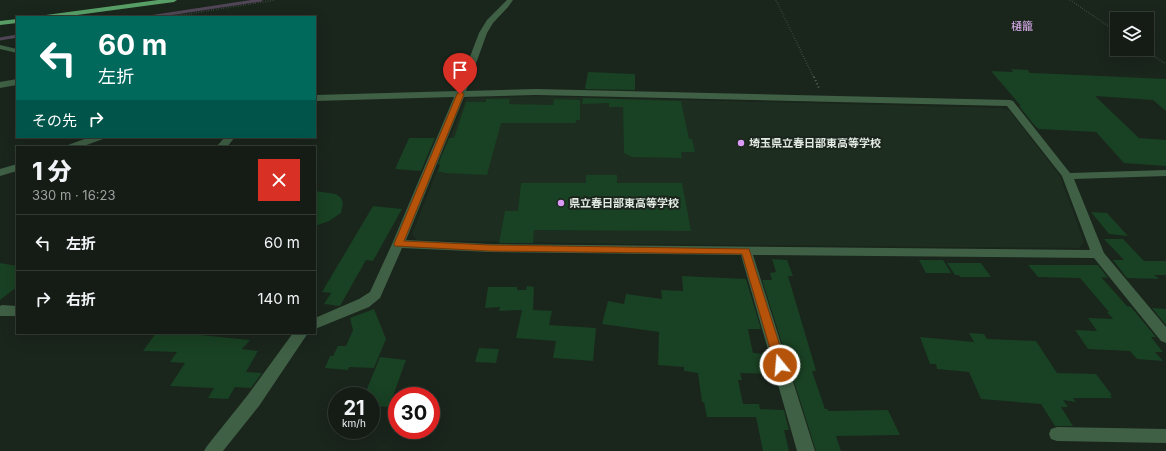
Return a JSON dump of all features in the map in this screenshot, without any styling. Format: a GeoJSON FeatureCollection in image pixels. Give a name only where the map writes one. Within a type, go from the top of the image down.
{"type":"FeatureCollection","features":[{"type":"Feature","properties":{"kind":"main road"},"geometry":{"type":"LineString","coordinates":[[54,16],[174,0]]}},
{"type":"Feature","properties":{"kind":"main road"},"geometry":{"type":"LineString","coordinates":[[0,23],[16,21]]}},
{"type":"Feature","properties":{"kind":"street"},"geometry":{"type":"LineString","coordinates":[[316,324],[364,303],[375,295],[398,244],[471,68],[483,33],[490,22],[510,0]]}},
{"type":"Feature","properties":{"kind":"street"},"geometry":{"type":"LineString","coordinates":[[0,47],[16,51]]}},
{"type":"Feature","properties":{"kind":"street"},"geometry":{"type":"LineString","coordinates":[[0,85],[16,82]]}},
{"type":"Feature","properties":{"kind":"street"},"geometry":{"type":"LineString","coordinates":[[316,98],[536,92],[1010,103],[1067,176],[1098,254],[1166,337]]}},
{"type":"Feature","properties":{"kind":"street"},"geometry":{"type":"LineString","coordinates":[[75,146],[96,138]]}},
{"type":"Feature","properties":{"kind":"street"},"geometry":{"type":"LineString","coordinates":[[222,146],[229,138]]}},
{"type":"Feature","properties":{"kind":"street"},"geometry":{"type":"LineString","coordinates":[[0,173],[16,167]]}},
{"type":"Feature","properties":{"kind":"street"},"geometry":{"type":"LineString","coordinates":[[1067,176],[1166,173]]}},
{"type":"Feature","properties":{"kind":"street"},"geometry":{"type":"LineString","coordinates":[[398,244],[490,248],[1098,254]]}},
{"type":"Feature","properties":{"kind":"street"},"geometry":{"type":"LineString","coordinates":[[746,251],[806,451]]}},
{"type":"Feature","properties":{"kind":"street"},"geometry":{"type":"LineString","coordinates":[[0,311],[16,311]]}},
{"type":"Feature","properties":{"kind":"street"},"geometry":{"type":"LineString","coordinates":[[213,451],[253,401],[300,334]]}},
{"type":"Feature","properties":{"kind":"street"},"geometry":{"type":"LineString","coordinates":[[1057,434],[1166,436]]}},
{"type":"Feature","properties":{"kind":"path"},"geometry":{"type":"LineString","coordinates":[[172,16],[275,0]]}},
{"type":"Feature","properties":{"kind":"path"},"geometry":{"type":"LineString","coordinates":[[776,0],[825,99]]}},
{"type":"Feature","properties":{"kind":"path"},"geometry":{"type":"LineString","coordinates":[[1070,0],[1110,27]]}},
{"type":"Feature","properties":{"kind":"path"},"geometry":{"type":"LineString","coordinates":[[184,16],[188,14]]}},
{"type":"Feature","properties":{"kind":"path"},"geometry":{"type":"LineString","coordinates":[[1154,56],[1166,64]]}},
{"type":"Feature","properties":{"kind":"shaded area","name":"埼玉県立春日部東高等学校"},"geometry":{"type":"Polygon","coordinates":[[[536,96],[999,108],[1009,110],[1060,176],[1084,242],[1079,248],[624,244],[417,240],[412,234],[466,98],[536,96]]]}},
{"type":"Feature","properties":{"kind":"building"},"geometry":{"type":"Polygon","coordinates":[[[1011,69],[1028,70],[1030,73],[1166,79],[1166,111],[1153,100],[1095,96],[1139,138],[1166,140],[1166,166],[1124,163],[1096,132],[1039,129],[991,71],[1013,72],[1011,69]]]}},
{"type":"Feature","properties":{"kind":"building"},"geometry":{"type":"Polygon","coordinates":[[[588,72],[635,74],[635,90],[585,89],[588,72]]]}},
{"type":"Feature","properties":{"kind":"building"},"geometry":{"type":"Polygon","coordinates":[[[583,98],[681,101],[689,139],[692,139],[695,152],[683,152],[681,153],[682,158],[632,157],[624,153],[623,107],[609,107],[609,103],[582,104],[583,98]]]}},
{"type":"Feature","properties":{"kind":"building"},"geometry":{"type":"Polygon","coordinates":[[[486,99],[510,99],[509,104],[553,105],[554,99],[580,100],[580,120],[577,120],[575,123],[501,123],[487,175],[438,172],[440,165],[438,164],[449,138],[454,138],[466,102],[486,102],[486,99]]]}},
{"type":"Feature","properties":{"kind":"building"},"geometry":{"type":"Polygon","coordinates":[[[409,138],[435,138],[421,171],[395,169],[409,138]]]}},
{"type":"Feature","properties":{"kind":"building","name":"県立春日部東高等学校"},"geometry":{"type":"Polygon","coordinates":[[[586,175],[617,175],[617,183],[682,183],[691,231],[534,230],[533,243],[499,243],[505,211],[518,211],[521,183],[586,183],[586,175]]]}},
{"type":"Feature","properties":{"kind":"building"},"geometry":{"type":"Polygon","coordinates":[[[316,191],[336,194],[341,198],[343,203],[341,213],[329,221],[316,226],[316,191]]]}},
{"type":"Feature","properties":{"kind":"building"},"geometry":{"type":"Polygon","coordinates":[[[373,206],[402,209],[373,261],[366,260],[340,306],[324,304],[331,293],[322,292],[373,206]]]}},
{"type":"Feature","properties":{"kind":"building"},"geometry":{"type":"Polygon","coordinates":[[[1091,212],[1107,213],[1128,236],[1109,234],[1091,212]]]}},
{"type":"Feature","properties":{"kind":"building"},"geometry":{"type":"Polygon","coordinates":[[[1104,239],[1123,239],[1144,261],[1166,261],[1166,275],[1154,275],[1159,279],[1127,278],[1113,260],[1124,260],[1104,239]]]}},
{"type":"Feature","properties":{"kind":"building"},"geometry":{"type":"Polygon","coordinates":[[[772,259],[787,260],[793,276],[788,276],[816,371],[812,371],[825,409],[828,409],[828,411],[888,410],[900,435],[836,436],[841,451],[816,451],[762,280],[772,280],[770,273],[776,272],[772,259]]]}},
{"type":"Feature","properties":{"kind":"building"},"geometry":{"type":"Polygon","coordinates":[[[919,260],[943,260],[951,273],[926,273],[919,260]]]}},
{"type":"Feature","properties":{"kind":"building"},"geometry":{"type":"Polygon","coordinates":[[[0,263],[16,266],[16,288],[0,300],[0,263]]]}},
{"type":"Feature","properties":{"kind":"building"},"geometry":{"type":"Polygon","coordinates":[[[947,263],[981,263],[991,277],[960,277],[959,275],[955,275],[947,263]]]}},
{"type":"Feature","properties":{"kind":"building"},"geometry":{"type":"Polygon","coordinates":[[[1028,265],[1098,265],[1108,278],[1101,277],[1127,306],[1131,307],[1156,337],[1151,337],[1163,352],[1155,352],[1163,361],[1137,359],[1130,351],[1088,349],[1075,330],[1097,331],[1088,318],[1113,319],[1107,312],[1109,312],[1080,278],[1038,277],[1028,265]]]}},
{"type":"Feature","properties":{"kind":"building"},"geometry":{"type":"Polygon","coordinates":[[[682,276],[746,279],[761,329],[748,329],[753,353],[768,354],[773,374],[740,373],[742,380],[738,380],[743,404],[759,404],[760,409],[784,410],[789,430],[784,430],[789,451],[763,451],[756,417],[707,417],[704,402],[702,402],[698,373],[684,371],[684,367],[658,365],[659,332],[602,324],[608,301],[624,304],[626,294],[662,299],[661,290],[683,291],[682,276]]]}},
{"type":"Feature","properties":{"kind":"building"},"geometry":{"type":"Polygon","coordinates":[[[527,286],[534,287],[533,310],[552,311],[549,325],[596,328],[593,361],[553,358],[556,341],[516,338],[522,310],[499,311],[500,307],[485,308],[488,287],[517,287],[517,290],[526,290],[527,286]]]}},
{"type":"Feature","properties":{"kind":"building"},"geometry":{"type":"Polygon","coordinates":[[[1152,308],[1166,309],[1166,325],[1152,308]]]}},
{"type":"Feature","properties":{"kind":"building"},"geometry":{"type":"Polygon","coordinates":[[[374,309],[386,339],[374,368],[349,367],[348,370],[325,368],[330,356],[333,356],[338,346],[346,346],[353,330],[350,318],[374,309]]]}},
{"type":"Feature","properties":{"kind":"building"},"geometry":{"type":"Polygon","coordinates":[[[969,333],[984,334],[987,339],[1036,341],[1057,373],[1096,374],[1112,395],[1110,395],[1112,398],[1073,398],[1076,402],[1063,400],[1068,407],[1061,407],[1073,426],[1055,426],[1041,404],[981,399],[969,372],[937,369],[936,364],[930,364],[920,337],[974,342],[969,333]]]}},
{"type":"Feature","properties":{"kind":"building"},"geometry":{"type":"Polygon","coordinates":[[[155,334],[189,334],[250,340],[242,349],[258,351],[246,372],[262,373],[251,388],[235,387],[228,399],[208,398],[214,388],[170,386],[185,363],[170,362],[177,352],[143,351],[155,334]]]}},
{"type":"Feature","properties":{"kind":"building"},"geometry":{"type":"Polygon","coordinates":[[[479,348],[499,349],[496,363],[475,362],[479,348]]]}},
{"type":"Feature","properties":{"kind":"building"},"geometry":{"type":"Polygon","coordinates":[[[380,357],[406,360],[396,387],[388,387],[388,407],[380,406],[380,387],[368,387],[380,357]]]}},
{"type":"Feature","properties":{"kind":"waterway"},"geometry":{"type":"LineString","coordinates":[[156,16],[261,0]]}},
{"type":"Feature","properties":{"kind":"waterway"},"geometry":{"type":"LineString","coordinates":[[0,39],[16,36]]}},
{"type":"Feature","properties":{"kind":"place","name":"埼玉県立春日部東高等学校"},"geometry":{"type":"Point","coordinates":[741,143]}},
{"type":"Feature","properties":{"kind":"place","name":"県立春日部東高等学校"},"geometry":{"type":"Point","coordinates":[561,203]}},
{"type":"Feature","properties":{"kind":"district","name":"樋籠"},"geometry":{"type":"Point","coordinates":[1022,26]}},
{"type":"Feature","properties":{"kind":"route"},"geometry":{"type":"LineString","coordinates":[[460,94],[398,244],[490,248],[746,251],[780,365]]}}]}
